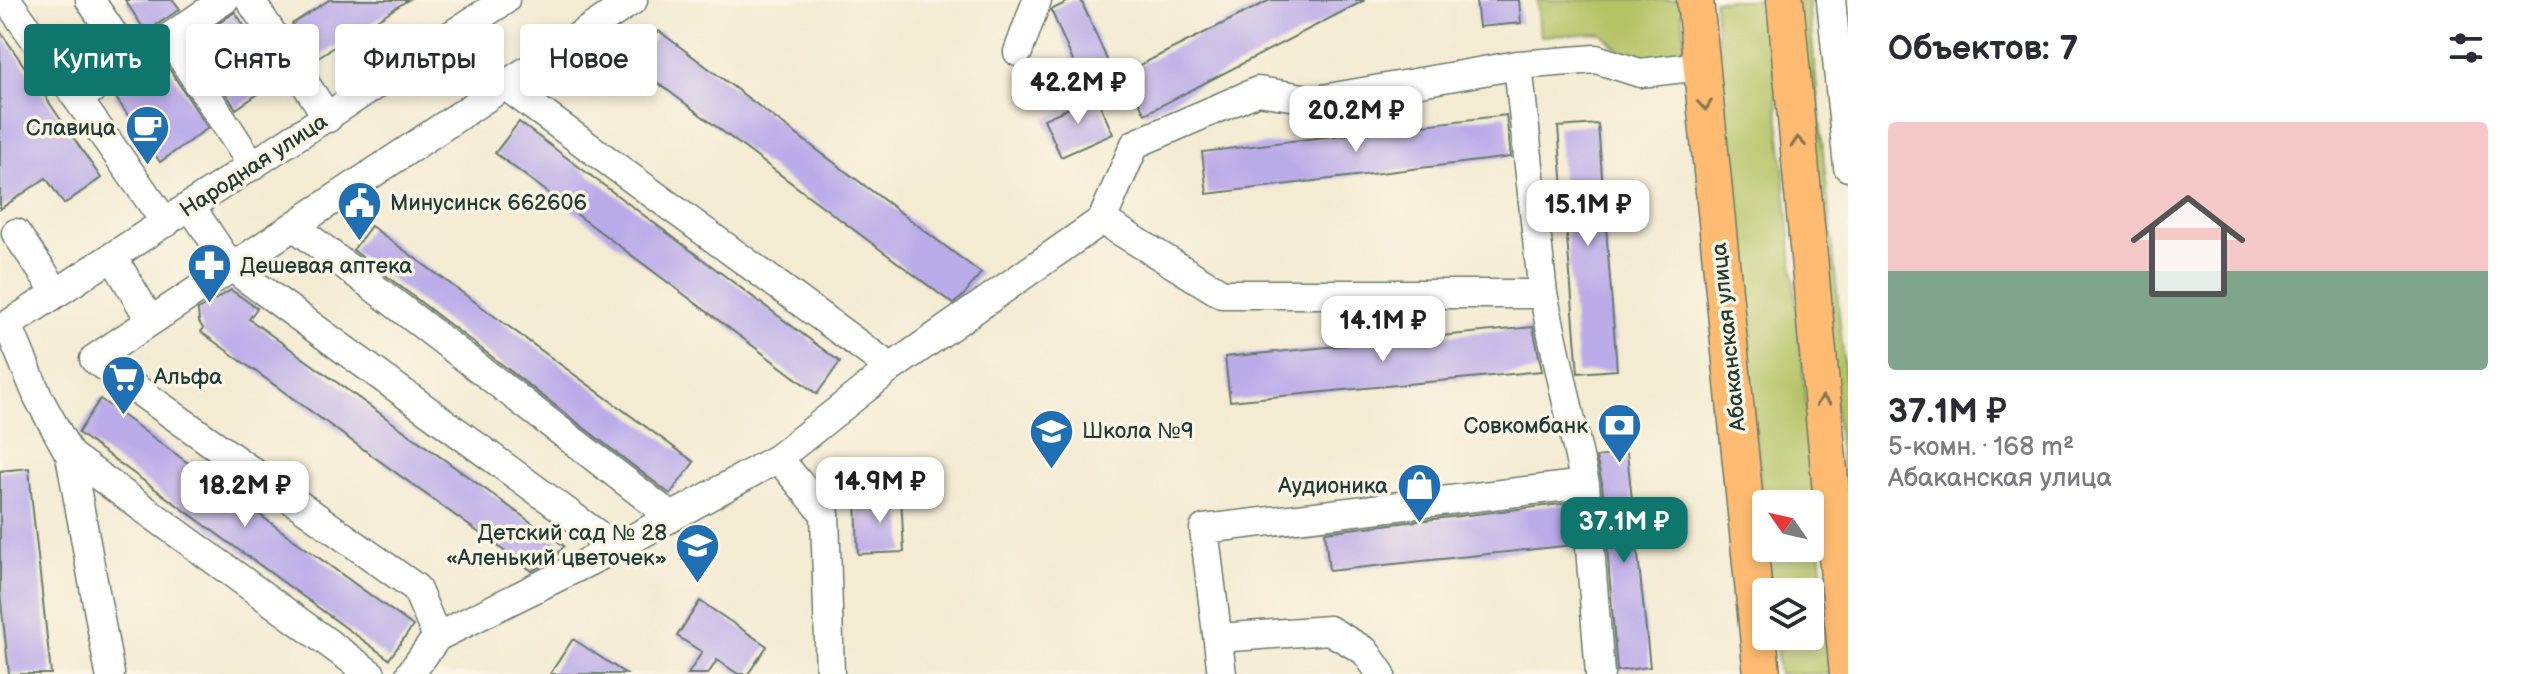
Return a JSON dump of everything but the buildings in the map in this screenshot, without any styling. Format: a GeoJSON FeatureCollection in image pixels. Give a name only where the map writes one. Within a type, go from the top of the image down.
{"type":"FeatureCollection","features":[{"type":"Feature","properties":{"kind":"main road","name":"Абаканская улица"},"geometry":{"type":"LineString","coordinates":[[1695,0],[1762,674]]}},
{"type":"Feature","properties":{"kind":"main road"},"geometry":{"type":"LineString","coordinates":[[1785,0],[1848,674]]}},
{"type":"Feature","properties":{"kind":"street"},"geometry":{"type":"LineString","coordinates":[[7,0],[166,223]]}},
{"type":"Feature","properties":{"kind":"street"},"geometry":{"type":"LineString","coordinates":[[90,0],[106,24]]}},
{"type":"Feature","properties":{"kind":"street"},"geometry":{"type":"LineString","coordinates":[[170,37],[224,0]]}},
{"type":"Feature","properties":{"kind":"street"},"geometry":{"type":"LineString","coordinates":[[250,0],[328,118]]}},
{"type":"Feature","properties":{"kind":"street","name":"Народная улица"},"geometry":{"type":"LineString","coordinates":[[469,24],[505,0]]}},
{"type":"Feature","properties":{"kind":"street"},"geometry":{"type":"LineString","coordinates":[[437,637],[416,588],[94,359],[633,0]]}},
{"type":"Feature","properties":{"kind":"street"},"geometry":{"type":"LineString","coordinates":[[1018,52],[1037,0]]}},
{"type":"Feature","properties":{"kind":"street"},"geometry":{"type":"LineString","coordinates":[[1831,0],[1848,167]]}},
{"type":"Feature","properties":{"kind":"street"},"geometry":{"type":"LineString","coordinates":[[170,40],[253,166]]}},
{"type":"Feature","properties":{"kind":"street"},"geometry":{"type":"LineString","coordinates":[[410,674],[437,637],[616,548],[778,458],[891,368],[1102,220],[1135,144],[1258,91],[1317,100],[1518,65],[1596,59],[1640,73],[1701,66]]}},
{"type":"Feature","properties":{"kind":"street"},"geometry":{"type":"LineString","coordinates":[[1518,65],[1543,294],[1585,484],[1600,674]]}},
{"type":"Feature","properties":{"kind":"street"},"geometry":{"type":"LineString","coordinates":[[505,86],[891,368]]}},
{"type":"Feature","properties":{"kind":"street"},"geometry":{"type":"LineString","coordinates":[[78,99],[82,96]]}},
{"type":"Feature","properties":{"kind":"street","name":"Народная улица"},"geometry":{"type":"LineString","coordinates":[[4,327],[361,96]]}},
{"type":"Feature","properties":{"kind":"street"},"geometry":{"type":"LineString","coordinates":[[191,207],[231,267],[616,548]]}},
{"type":"Feature","properties":{"kind":"street"},"geometry":{"type":"LineString","coordinates":[[1102,220],[1222,294],[1543,294]]}},
{"type":"Feature","properties":{"kind":"street"},"geometry":{"type":"LineString","coordinates":[[294,226],[672,517]]}},
{"type":"Feature","properties":{"kind":"street"},"geometry":{"type":"LineString","coordinates":[[16,233],[57,293]]}},
{"type":"Feature","properties":{"kind":"street"},"geometry":{"type":"LineString","coordinates":[[113,257],[150,320]]}},
{"type":"Feature","properties":{"kind":"street"},"geometry":{"type":"LineString","coordinates":[[4,327],[70,455],[110,674]]}},
{"type":"Feature","properties":{"kind":"street"},"geometry":{"type":"LineString","coordinates":[[70,455],[371,674]]}},
{"type":"Feature","properties":{"kind":"street"},"geometry":{"type":"LineString","coordinates":[[778,458],[825,514],[830,674]]}},
{"type":"Feature","properties":{"kind":"street"},"geometry":{"type":"LineString","coordinates":[[1222,674],[1204,529],[1585,484]]}},
{"type":"Feature","properties":{"kind":"street"},"geometry":{"type":"LineString","coordinates":[[1218,638],[1329,630],[1365,651],[1381,674]]}},
{"type":"Feature","properties":{"kind":"green space"},"geometry":{"type":"Polygon","coordinates":[[[1537,0],[1680,0],[1686,51],[1679,58],[1633,62],[1601,33],[1540,36],[1537,0]]]}},
{"type":"Feature","properties":{"kind":"green space"},"geometry":{"type":"Polygon","coordinates":[[[1714,0],[1767,0],[1814,490],[1761,490],[1714,0]]]}},
{"type":"Feature","properties":{"kind":"green space"},"geometry":{"type":"Polygon","coordinates":[[[1797,0],[1808,0],[1848,404],[1848,541],[1797,0]]]}},
{"type":"Feature","properties":{"kind":"green space"},"geometry":{"type":"Polygon","coordinates":[[[1768,562],[1821,562],[1823,578],[1770,578],[1768,562]]]}},
{"type":"Feature","properties":{"kind":"green space"},"geometry":{"type":"Polygon","coordinates":[[[1824,591],[1832,674],[1779,674],[1776,650],[1824,650],[1824,591]]]}},
{"type":"Feature","properties":{"kind":"place","name":"Славица"},"geometry":{"type":"Point","coordinates":[147,167]}},
{"type":"Feature","properties":{"kind":"place","name":"Минусинск 662606"},"geometry":{"type":"Point","coordinates":[359,242]}},
{"type":"Feature","properties":{"kind":"place","name":"Дешевая аптека"},"geometry":{"type":"Point","coordinates":[209,305]}},
{"type":"Feature","properties":{"kind":"place","name":"Альфа"},"geometry":{"type":"Point","coordinates":[123,416]}},
{"type":"Feature","properties":{"kind":"place","name":"Совкомбанк"},"geometry":{"type":"Point","coordinates":[1619,465]}},
{"type":"Feature","properties":{"kind":"place","name":"Школа №9"},"geometry":{"type":"Point","coordinates":[1051,470]}},
{"type":"Feature","properties":{"kind":"place","name":"Аудионика"},"geometry":{"type":"Point","coordinates":[1419,525]}},
{"type":"Feature","properties":{"kind":"place","name":"Детский сад № 28 «Аленький цветочек»"},"geometry":{"type":"Point","coordinates":[698,585]}}]}
